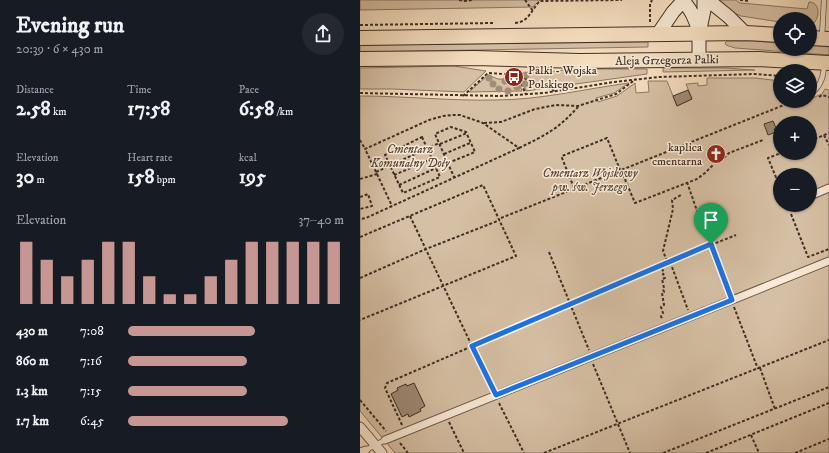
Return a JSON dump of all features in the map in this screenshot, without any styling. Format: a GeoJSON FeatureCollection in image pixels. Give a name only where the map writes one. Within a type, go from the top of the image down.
{"type":"FeatureCollection","features":[{"type":"Feature","properties":{"kind":"main road"},"geometry":{"type":"LineString","coordinates":[[654,30],[673,12],[682,0],[687,4],[697,25],[699,34]]}},
{"type":"Feature","properties":{"kind":"main road"},"geometry":{"type":"LineString","coordinates":[[699,60],[699,34],[704,10],[704,0]]}},
{"type":"Feature","properties":{"kind":"main road"},"geometry":{"type":"LineString","coordinates":[[708,0],[729,17],[745,33]]}},
{"type":"Feature","properties":{"kind":"main road"},"geometry":{"type":"LineString","coordinates":[[360,38],[654,30],[699,34],[745,33],[773,35]]}},
{"type":"Feature","properties":{"kind":"main road","name":"Aleja Grzegorza Palki"},"geometry":{"type":"LineString","coordinates":[[360,59],[475,58],[580,61],[780,60],[827,63]]}},
{"type":"Feature","properties":{"kind":"street"},"geometry":{"type":"LineString","coordinates":[[817,193],[829,188]]}},
{"type":"Feature","properties":{"kind":"street"},"geometry":{"type":"LineString","coordinates":[[385,440],[829,261]]}},
{"type":"Feature","properties":{"kind":"street"},"geometry":{"type":"LineString","coordinates":[[360,427],[382,453]]}},
{"type":"Feature","properties":{"kind":"lane"},"geometry":{"type":"LineString","coordinates":[[820,38],[824,0]]}},
{"type":"Feature","properties":{"kind":"lane"},"geometry":{"type":"LineString","coordinates":[[817,88],[824,75],[827,63]]}},
{"type":"Feature","properties":{"kind":"lane"},"geometry":{"type":"LineString","coordinates":[[363,451],[385,440]]}},
{"type":"Feature","properties":{"kind":"path"},"geometry":{"type":"LineString","coordinates":[[459,0],[464,2],[473,0]]}},
{"type":"Feature","properties":{"kind":"path"},"geometry":{"type":"LineString","coordinates":[[525,0],[533,11]]}},
{"type":"Feature","properties":{"kind":"path"},"geometry":{"type":"LineString","coordinates":[[510,23],[523,22],[540,2],[572,0],[622,0]]}},
{"type":"Feature","properties":{"kind":"path"},"geometry":{"type":"LineString","coordinates":[[652,0],[650,4],[654,30]]}},
{"type":"Feature","properties":{"kind":"path"},"geometry":{"type":"LineString","coordinates":[[740,0],[749,0]]}},
{"type":"Feature","properties":{"kind":"path"},"geometry":{"type":"LineString","coordinates":[[360,25],[494,23]]}},
{"type":"Feature","properties":{"kind":"path"},"geometry":{"type":"LineString","coordinates":[[463,96],[486,74],[520,75],[526,79],[556,91]]}},
{"type":"Feature","properties":{"kind":"path"},"geometry":{"type":"LineString","coordinates":[[360,93],[463,96],[526,95],[637,79],[706,74],[773,75]]}},
{"type":"Feature","properties":{"kind":"path"},"geometry":{"type":"LineString","coordinates":[[520,75],[520,80],[526,95]]}},
{"type":"Feature","properties":{"kind":"path"},"geometry":{"type":"LineString","coordinates":[[483,123],[501,122],[535,109],[556,105],[578,106],[616,94],[637,79]]}},
{"type":"Feature","properties":{"kind":"path"},"geometry":{"type":"LineString","coordinates":[[360,220],[549,133],[559,126],[578,106]]}},
{"type":"Feature","properties":{"kind":"path"},"geometry":{"type":"LineString","coordinates":[[360,278],[574,188],[776,108]]}},
{"type":"Feature","properties":{"kind":"path"},"geometry":{"type":"LineString","coordinates":[[365,149],[429,120],[443,116],[460,115],[483,123],[519,148]]}},
{"type":"Feature","properties":{"kind":"path"},"geometry":{"type":"LineString","coordinates":[[448,163],[475,152],[466,133],[451,127],[435,134],[454,177]]}},
{"type":"Feature","properties":{"kind":"path"},"geometry":{"type":"LineString","coordinates":[[360,179],[466,133]]}},
{"type":"Feature","properties":{"kind":"path"},"geometry":{"type":"LineString","coordinates":[[817,138],[829,133]]}},
{"type":"Feature","properties":{"kind":"path"},"geometry":{"type":"LineString","coordinates":[[824,135],[829,145]]}},
{"type":"Feature","properties":{"kind":"path"},"geometry":{"type":"LineString","coordinates":[[422,138],[427,149],[440,176],[403,193],[385,155],[422,138]]}},
{"type":"Feature","properties":{"kind":"path"},"geometry":{"type":"LineString","coordinates":[[574,188],[562,156],[607,138],[635,203],[697,179],[714,164]]}},
{"type":"Feature","properties":{"kind":"path"},"geometry":{"type":"LineString","coordinates":[[360,140],[392,206]]}},
{"type":"Feature","properties":{"kind":"path"},"geometry":{"type":"LineString","coordinates":[[724,158],[729,153],[763,140]]}},
{"type":"Feature","properties":{"kind":"path"},"geometry":{"type":"LineString","coordinates":[[444,154],[471,143]]}},
{"type":"Feature","properties":{"kind":"path"},"geometry":{"type":"LineString","coordinates":[[773,156],[768,158],[773,170]]}},
{"type":"Feature","properties":{"kind":"path"},"geometry":{"type":"LineString","coordinates":[[394,175],[432,159]]}},
{"type":"Feature","properties":{"kind":"path"},"geometry":{"type":"LineString","coordinates":[[399,185],[436,168]]}},
{"type":"Feature","properties":{"kind":"path"},"geometry":{"type":"LineString","coordinates":[[687,182],[706,237],[710,237],[711,244],[732,300],[775,408]]}},
{"type":"Feature","properties":{"kind":"path"},"geometry":{"type":"LineString","coordinates":[[360,237],[483,185],[516,256],[360,320]]}},
{"type":"Feature","properties":{"kind":"path"},"geometry":{"type":"LineString","coordinates":[[360,197],[368,194],[372,206],[360,209]]}},
{"type":"Feature","properties":{"kind":"path"},"geometry":{"type":"LineString","coordinates":[[667,261],[663,251],[673,209],[672,200],[681,195]]}},
{"type":"Feature","properties":{"kind":"path"},"geometry":{"type":"LineString","coordinates":[[791,212],[808,257],[829,249]]}},
{"type":"Feature","properties":{"kind":"path"},"geometry":{"type":"LineString","coordinates":[[410,216],[524,453]]}},
{"type":"Feature","properties":{"kind":"path"},"geometry":{"type":"LineString","coordinates":[[405,432],[385,388],[385,384],[667,261],[736,235]]}},
{"type":"Feature","properties":{"kind":"path"},"geometry":{"type":"LineString","coordinates":[[660,264],[665,278],[662,279],[664,284],[664,292],[662,293],[664,305],[661,307],[663,313],[663,328]]}},
{"type":"Feature","properties":{"kind":"path"},"geometry":{"type":"LineString","coordinates":[[672,267],[690,317]]}},
{"type":"Feature","properties":{"kind":"path"},"geometry":{"type":"LineString","coordinates":[[544,453],[829,340]]}},
{"type":"Feature","properties":{"kind":"path"},"geometry":{"type":"LineString","coordinates":[[663,453],[829,387]]}},
{"type":"Feature","properties":{"kind":"path"},"geometry":{"type":"LineString","coordinates":[[360,400],[387,432],[398,440],[408,453]]}},
{"type":"Feature","properties":{"kind":"path"},"geometry":{"type":"LineString","coordinates":[[706,453],[829,403]]}},
{"type":"Feature","properties":{"kind":"path"},"geometry":{"type":"LineString","coordinates":[[446,415],[464,453]]}},
{"type":"Feature","properties":{"kind":"path"},"geometry":{"type":"LineString","coordinates":[[751,435],[758,453]]}},
{"type":"Feature","properties":{"kind":"path"},"geometry":{"type":"LineString","coordinates":[[795,453],[829,439]]}},
{"type":"Feature","properties":{"kind":"green space"},"geometry":{"type":"Polygon","coordinates":[[[360,0],[540,0],[533,7],[360,10],[360,0]]]}},
{"type":"Feature","properties":{"kind":"green space"},"geometry":{"type":"Polygon","coordinates":[[[717,0],[736,0],[740,3],[807,9],[809,2],[815,4],[818,10],[817,17],[817,12],[773,12],[773,21],[741,16],[734,13],[717,0]]]}},
{"type":"Feature","properties":{"kind":"green space"},"geometry":{"type":"Polygon","coordinates":[[[727,41],[773,42],[773,51],[735,48],[726,45],[725,43],[727,41]]]}},
{"type":"Feature","properties":{"kind":"green space"},"geometry":{"type":"Polygon","coordinates":[[[648,42],[648,47],[360,52],[360,45],[648,42]]]}},
{"type":"Feature","properties":{"kind":"green space"},"geometry":{"type":"Polygon","coordinates":[[[817,46],[829,47],[829,55],[817,54],[817,46]]]}},
{"type":"Feature","properties":{"kind":"green space"},"geometry":{"type":"Polygon","coordinates":[[[454,66],[486,71],[464,92],[360,89],[360,68],[454,66]]]}},
{"type":"Feature","properties":{"kind":"green space"},"geometry":{"type":"Polygon","coordinates":[[[663,68],[726,68],[755,70],[663,72],[663,68]]]}},
{"type":"Feature","properties":{"kind":"green space"},"geometry":{"type":"Polygon","coordinates":[[[574,69],[647,69],[647,74],[526,91],[522,80],[522,73],[538,73],[574,69]]]}},
{"type":"Feature","properties":{"kind":"green space"},"geometry":{"type":"Polygon","coordinates":[[[488,75],[498,79],[518,80],[522,91],[469,92],[488,75]]]}},
{"type":"Feature","properties":{"kind":"green space"},"geometry":{"type":"Polygon","coordinates":[[[707,78],[756,78],[773,80],[773,108],[817,108],[817,96],[822,94],[825,89],[829,90],[829,453],[395,453],[360,411],[360,96],[461,100],[512,100],[629,83],[614,93],[596,98],[598,102],[617,96],[635,83],[636,93],[649,92],[648,81],[667,81],[677,106],[692,99],[686,84],[698,83],[698,86],[707,85],[707,78]]]}},
{"type":"Feature","properties":{"kind":"building"},"geometry":{"type":"Polygon","coordinates":[[[688,90],[692,99],[677,106],[673,96],[688,90]]]}},
{"type":"Feature","properties":{"kind":"building"},"geometry":{"type":"Polygon","coordinates":[[[773,121],[773,133],[768,135],[764,124],[773,121]]]}},
{"type":"Feature","properties":{"kind":"building","name":"kaplica cmentarna"},"geometry":{"type":"Polygon","coordinates":[[[716,147],[721,158],[715,161],[710,150],[716,147]]]}},
{"type":"Feature","properties":{"kind":"building"},"geometry":{"type":"Polygon","coordinates":[[[414,383],[425,406],[420,409],[421,411],[409,417],[408,414],[402,417],[391,394],[398,390],[397,388],[406,384],[407,386],[414,383]]]}},
{"type":"Feature","properties":{"kind":"place","name":"Palki - Wojska Polskiego"},"geometry":{"type":"Point","coordinates":[514,77]}},
{"type":"Feature","properties":{"kind":"place","name":"kaplica cmentarna"},"geometry":{"type":"Point","coordinates":[716,154]}},
{"type":"Feature","properties":{"kind":"route"},"geometry":{"type":"LineString","coordinates":[[711,244],[732,300],[496,395],[472,346],[667,261],[711,244]]}},
{"type":"Feature","properties":{"kind":"park label","name":"Cmentarz Komunalny Doły"},"geometry":{"type":"Point","coordinates":[410,156]}},
{"type":"Feature","properties":{"kind":"park label","name":"Cmentarz Wojskowy pw. św. Jerzego"},"geometry":{"type":"Point","coordinates":[590,180]}}]}
